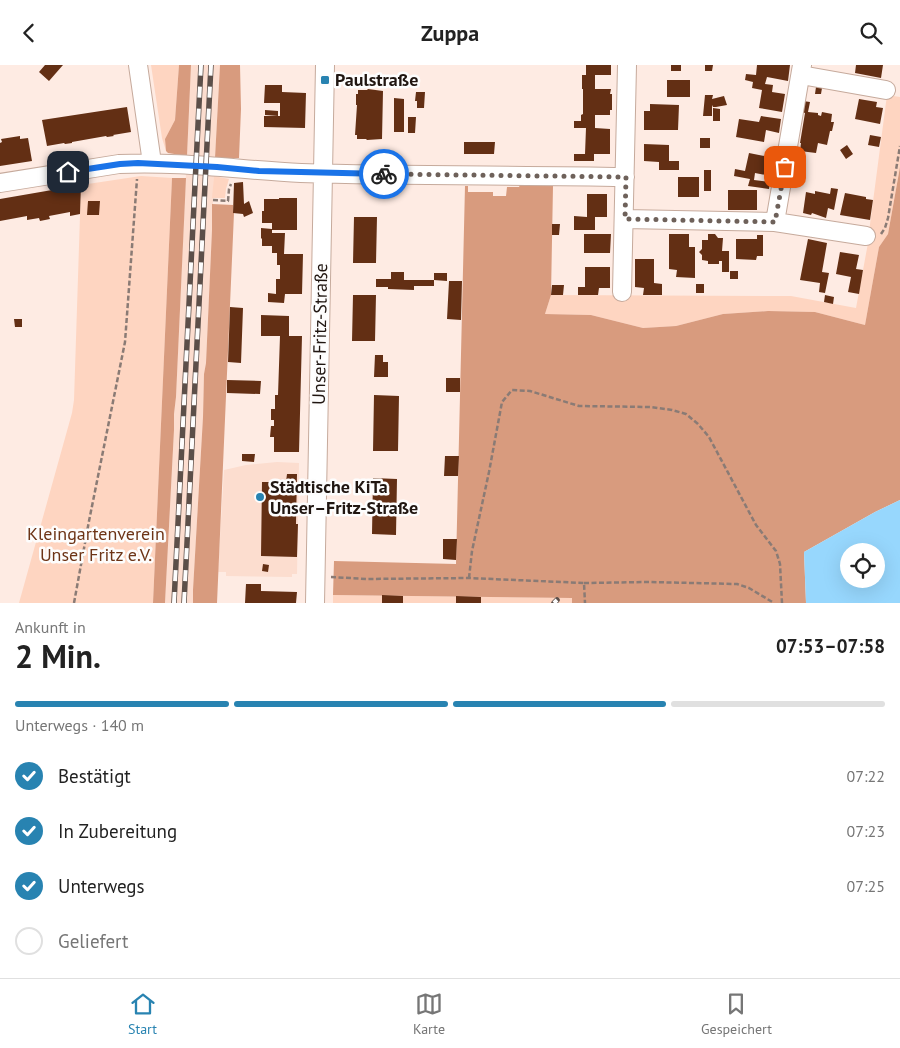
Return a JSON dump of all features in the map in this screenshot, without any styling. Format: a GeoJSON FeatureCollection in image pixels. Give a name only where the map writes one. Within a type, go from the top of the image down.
{"type":"FeatureCollection","features":[{"type":"Feature","properties":{"kind":"street"},"geometry":{"type":"LineString","coordinates":[[138,65],[145,163]]}},
{"type":"Feature","properties":{"kind":"street","name":"Unser-Fritz-Straße"},"geometry":{"type":"LineString","coordinates":[[315,603],[325,65]]}},
{"type":"Feature","properties":{"kind":"street"},"geometry":{"type":"LineString","coordinates":[[622,292],[627,65]]}},
{"type":"Feature","properties":{"kind":"street"},"geometry":{"type":"LineString","coordinates":[[775,222],[802,70],[886,91]]}},
{"type":"Feature","properties":{"kind":"street"},"geometry":{"type":"LineString","coordinates":[[0,183],[120,164],[145,163],[259,171],[324,173],[626,177]]}},
{"type":"Feature","properties":{"kind":"street"},"geometry":{"type":"LineString","coordinates":[[625,219],[775,222],[866,236]]}},
{"type":"Feature","properties":{"kind":"path"},"geometry":{"type":"LineString","coordinates":[[866,236],[875,237],[880,235],[885,228],[892,198],[900,145]]}},
{"type":"Feature","properties":{"kind":"path"},"geometry":{"type":"LineString","coordinates":[[74,603],[125,342],[137,191],[145,163]]}},
{"type":"Feature","properties":{"kind":"path"},"geometry":{"type":"LineString","coordinates":[[213,200],[228,201],[229,189]]}},
{"type":"Feature","properties":{"kind":"path"},"geometry":{"type":"LineString","coordinates":[[469,578],[472,551],[502,402],[512,390],[530,391],[579,407],[650,407],[672,410],[686,414],[698,424],[709,437],[756,525],[776,551],[780,564],[782,603]]}},
{"type":"Feature","properties":{"kind":"path"},"geometry":{"type":"LineString","coordinates":[[316,576],[367,579],[469,578],[584,583],[648,582],[736,585],[748,589],[774,603]]}},
{"type":"Feature","properties":{"kind":"path"},"geometry":{"type":"LineString","coordinates":[[584,583],[585,603]]}},
{"type":"Feature","properties":{"kind":"shaded area"},"geometry":{"type":"Polygon","coordinates":[[[179,65],[191,65],[187,156],[166,151],[165,139],[175,120],[179,65]]]}},
{"type":"Feature","properties":{"kind":"shaded area"},"geometry":{"type":"Polygon","coordinates":[[[191,65],[220,65],[215,158],[187,156],[191,65]]]}},
{"type":"Feature","properties":{"kind":"shaded area"},"geometry":{"type":"Polygon","coordinates":[[[220,65],[240,65],[239,158],[215,158],[220,65]]]}},
{"type":"Feature","properties":{"kind":"shaded area"},"geometry":{"type":"Polygon","coordinates":[[[900,167],[900,500],[804,552],[806,603],[572,603],[572,598],[333,595],[334,561],[456,564],[465,186],[468,186],[468,192],[493,192],[493,196],[506,196],[507,187],[519,187],[520,185],[553,186],[551,295],[545,314],[591,315],[643,328],[676,326],[723,314],[768,311],[815,312],[865,325],[879,247],[888,234],[900,167]]]}},
{"type":"Feature","properties":{"kind":"shaded area"},"geometry":{"type":"Polygon","coordinates":[[[186,174],[214,176],[206,363],[193,603],[165,603],[176,397],[186,174]]]}},
{"type":"Feature","properties":{"kind":"shaded area"},"geometry":{"type":"Polygon","coordinates":[[[172,178],[186,178],[165,603],[153,603],[172,178]]]}},
{"type":"Feature","properties":{"kind":"shaded area"},"geometry":{"type":"Polygon","coordinates":[[[212,204],[233,205],[234,213],[217,603],[193,603],[206,363],[212,204]]]}},
{"type":"Feature","properties":{"kind":"shaded area","name":"Städtische KiTa Unser–Fritz-Straße"},"geometry":{"type":"Polygon","coordinates":[[[277,462],[299,463],[297,574],[292,574],[292,577],[226,576],[226,572],[218,572],[224,470],[246,465],[277,462]]]}},
{"type":"Feature","properties":{"kind":"green space"},"geometry":{"type":"Polygon","coordinates":[[[151,65],[179,65],[175,120],[165,139],[166,151],[162,138],[151,65]]]}},
{"type":"Feature","properties":{"kind":"green space"},"geometry":{"type":"Polygon","coordinates":[[[887,95],[900,97],[900,167],[888,234],[879,247],[865,325],[815,312],[768,311],[723,314],[676,326],[643,328],[591,315],[545,314],[551,295],[791,296],[856,308],[868,243],[887,95]]]}},
{"type":"Feature","properties":{"kind":"green space","name":"Kleingartenverein Unser Fritz e.V."},"geometry":{"type":"Polygon","coordinates":[[[141,176],[172,178],[153,603],[19,603],[74,400],[81,185],[141,176]]]}},
{"type":"Feature","properties":{"kind":"green space"},"geometry":{"type":"Polygon","coordinates":[[[214,176],[229,179],[225,198],[212,198],[214,176]]]}},
{"type":"Feature","properties":{"kind":"green space"},"geometry":{"type":"Polygon","coordinates":[[[333,595],[572,598],[572,603],[333,603],[333,595]]]}},
{"type":"Feature","properties":{"kind":"water"},"geometry":{"type":"Polygon","coordinates":[[[900,500],[900,603],[806,603],[804,552],[900,500]]]}},
{"type":"Feature","properties":{"kind":"building"},"geometry":{"type":"Polygon","coordinates":[[[45,65],[63,65],[49,81],[39,72],[45,65]]]}},
{"type":"Feature","properties":{"kind":"building"},"geometry":{"type":"Polygon","coordinates":[[[586,65],[611,65],[611,75],[595,75],[595,89],[611,89],[610,94],[612,94],[612,110],[610,110],[610,115],[595,115],[595,128],[610,129],[610,154],[594,154],[594,161],[574,161],[574,154],[585,154],[586,128],[574,128],[574,121],[581,121],[581,115],[583,114],[582,75],[586,75],[586,65]]]}},
{"type":"Feature","properties":{"kind":"building"},"geometry":{"type":"Polygon","coordinates":[[[671,65],[681,65],[681,71],[671,71],[671,65]]]}},
{"type":"Feature","properties":{"kind":"building"},"geometry":{"type":"Polygon","coordinates":[[[705,65],[713,65],[712,71],[705,71],[705,65]]]}},
{"type":"Feature","properties":{"kind":"building"},"geometry":{"type":"Polygon","coordinates":[[[757,65],[790,65],[788,81],[767,77],[765,84],[773,85],[772,92],[785,94],[782,112],[759,108],[762,90],[752,88],[753,82],[745,80],[746,74],[756,75],[757,65]]]}},
{"type":"Feature","properties":{"kind":"building"},"geometry":{"type":"Polygon","coordinates":[[[856,65],[883,65],[881,78],[855,73],[856,65]]]}},
{"type":"Feature","properties":{"kind":"building"},"geometry":{"type":"Polygon","coordinates":[[[667,80],[690,80],[690,97],[667,97],[667,80]]]}},
{"type":"Feature","properties":{"kind":"building"},"geometry":{"type":"Polygon","coordinates":[[[265,85],[282,85],[282,92],[306,93],[305,128],[264,127],[264,116],[280,116],[280,103],[264,103],[265,85]]]}},
{"type":"Feature","properties":{"kind":"building"},"geometry":{"type":"Polygon","coordinates":[[[816,87],[822,88],[821,94],[815,94],[816,87]]]}},
{"type":"Feature","properties":{"kind":"building"},"geometry":{"type":"Polygon","coordinates":[[[358,90],[383,91],[382,139],[357,139],[357,135],[355,135],[356,94],[358,94],[358,90]]]}},
{"type":"Feature","properties":{"kind":"building"},"geometry":{"type":"Polygon","coordinates":[[[416,92],[425,92],[424,108],[417,108],[417,101],[415,101],[416,92]]]}},
{"type":"Feature","properties":{"kind":"building"},"geometry":{"type":"Polygon","coordinates":[[[705,95],[713,95],[712,99],[724,96],[727,105],[713,107],[712,105],[712,116],[703,116],[705,95]]]}},
{"type":"Feature","properties":{"kind":"building"},"geometry":{"type":"Polygon","coordinates":[[[394,98],[404,99],[404,132],[394,132],[394,98]]]}},
{"type":"Feature","properties":{"kind":"building"},"geometry":{"type":"Polygon","coordinates":[[[859,99],[877,102],[876,107],[883,108],[880,124],[855,119],[859,99]]]}},
{"type":"Feature","properties":{"kind":"building"},"geometry":{"type":"Polygon","coordinates":[[[803,101],[810,102],[808,112],[818,113],[821,116],[822,112],[832,114],[831,122],[834,122],[827,145],[818,143],[816,153],[800,151],[805,113],[802,112],[803,101]]]}},
{"type":"Feature","properties":{"kind":"building"},"geometry":{"type":"Polygon","coordinates":[[[650,104],[679,105],[678,130],[644,130],[644,111],[650,111],[650,104]]]}},
{"type":"Feature","properties":{"kind":"building"},"geometry":{"type":"Polygon","coordinates":[[[127,107],[131,132],[47,146],[42,120],[127,107]]]}},
{"type":"Feature","properties":{"kind":"building"},"geometry":{"type":"Polygon","coordinates":[[[713,108],[720,109],[720,121],[713,121],[713,108]]]}},
{"type":"Feature","properties":{"kind":"building"},"geometry":{"type":"Polygon","coordinates":[[[265,110],[278,111],[278,116],[265,115],[265,110]]]}},
{"type":"Feature","properties":{"kind":"building"},"geometry":{"type":"Polygon","coordinates":[[[761,116],[781,119],[779,133],[766,130],[764,142],[736,137],[739,119],[759,122],[761,116]]]}},
{"type":"Feature","properties":{"kind":"building"},"geometry":{"type":"Polygon","coordinates":[[[408,117],[416,117],[415,133],[408,133],[408,117]]]}},
{"type":"Feature","properties":{"kind":"building"},"geometry":{"type":"Polygon","coordinates":[[[870,135],[881,137],[879,147],[868,145],[870,135]]]}},
{"type":"Feature","properties":{"kind":"building"},"geometry":{"type":"Polygon","coordinates":[[[20,136],[20,139],[28,138],[32,161],[0,166],[1,139],[20,136]]]}},
{"type":"Feature","properties":{"kind":"building"},"geometry":{"type":"Polygon","coordinates":[[[700,138],[710,138],[710,148],[700,148],[700,138]]]}},
{"type":"Feature","properties":{"kind":"building"},"geometry":{"type":"Polygon","coordinates":[[[464,142],[495,142],[494,154],[464,154],[464,142]]]}},
{"type":"Feature","properties":{"kind":"building"},"geometry":{"type":"Polygon","coordinates":[[[644,144],[669,145],[669,161],[679,161],[679,170],[659,170],[659,162],[644,161],[644,144]]]}},
{"type":"Feature","properties":{"kind":"building"},"geometry":{"type":"Polygon","coordinates":[[[847,145],[853,154],[846,159],[840,150],[847,145]]]}},
{"type":"Feature","properties":{"kind":"building"},"geometry":{"type":"Polygon","coordinates":[[[380,152],[389,152],[389,161],[380,160],[380,152]]]}},
{"type":"Feature","properties":{"kind":"building"},"geometry":{"type":"Polygon","coordinates":[[[749,153],[774,158],[771,176],[755,173],[754,180],[770,182],[769,189],[748,186],[750,179],[734,176],[735,169],[745,171],[749,153]]]}},
{"type":"Feature","properties":{"kind":"building"},"geometry":{"type":"Polygon","coordinates":[[[704,170],[711,170],[711,191],[704,191],[704,170]]]}},
{"type":"Feature","properties":{"kind":"building"},"geometry":{"type":"Polygon","coordinates":[[[678,177],[699,177],[699,197],[678,197],[678,177]]]}},
{"type":"Feature","properties":{"kind":"building"},"geometry":{"type":"Polygon","coordinates":[[[243,182],[244,204],[249,201],[253,213],[244,217],[243,214],[233,213],[234,183],[243,182]]]}},
{"type":"Feature","properties":{"kind":"building"},"geometry":{"type":"Polygon","coordinates":[[[81,185],[80,214],[70,216],[70,212],[49,216],[50,219],[40,221],[39,218],[27,220],[27,216],[0,221],[0,199],[81,185]]]}},
{"type":"Feature","properties":{"kind":"building"},"geometry":{"type":"Polygon","coordinates":[[[831,188],[838,189],[834,210],[828,208],[826,218],[812,213],[811,215],[803,213],[806,192],[815,194],[815,191],[830,194],[831,188]]]}},
{"type":"Feature","properties":{"kind":"building"},"geometry":{"type":"Polygon","coordinates":[[[728,190],[757,190],[757,210],[728,210],[728,190]]]}},
{"type":"Feature","properties":{"kind":"building"},"geometry":{"type":"Polygon","coordinates":[[[845,193],[873,200],[870,220],[840,215],[845,193]]]}},
{"type":"Feature","properties":{"kind":"building"},"geometry":{"type":"Polygon","coordinates":[[[587,194],[607,194],[607,217],[595,217],[595,230],[574,230],[574,216],[587,217],[587,194]]]}},
{"type":"Feature","properties":{"kind":"building"},"geometry":{"type":"Polygon","coordinates":[[[297,198],[297,230],[272,230],[272,233],[285,233],[284,254],[303,254],[302,294],[285,294],[284,303],[268,302],[268,293],[276,294],[276,279],[280,279],[280,265],[277,265],[277,253],[272,253],[272,246],[262,246],[261,239],[261,228],[272,229],[272,223],[262,223],[264,199],[297,198]]]}},
{"type":"Feature","properties":{"kind":"building"},"geometry":{"type":"Polygon","coordinates":[[[88,201],[100,201],[99,215],[87,215],[88,201]]]}},
{"type":"Feature","properties":{"kind":"building"},"geometry":{"type":"Polygon","coordinates":[[[354,217],[377,217],[376,263],[353,263],[354,217]]]}},
{"type":"Feature","properties":{"kind":"building"},"geometry":{"type":"Polygon","coordinates":[[[552,224],[560,224],[559,235],[552,235],[552,224]]]}},
{"type":"Feature","properties":{"kind":"building"},"geometry":{"type":"Polygon","coordinates":[[[584,234],[611,234],[610,253],[584,253],[584,234]]]}},
{"type":"Feature","properties":{"kind":"building"},"geometry":{"type":"Polygon","coordinates":[[[669,234],[689,234],[689,247],[695,247],[695,278],[676,277],[677,270],[669,269],[669,234]]]}},
{"type":"Feature","properties":{"kind":"building"},"geometry":{"type":"Polygon","coordinates":[[[708,234],[715,234],[718,238],[723,238],[722,251],[729,251],[729,272],[722,272],[722,261],[719,261],[719,264],[708,264],[708,261],[702,260],[702,255],[699,252],[702,249],[702,240],[708,240],[708,234]]]}},
{"type":"Feature","properties":{"kind":"building"},"geometry":{"type":"Polygon","coordinates":[[[757,235],[763,235],[763,256],[757,256],[756,260],[736,259],[736,239],[757,239],[757,235]]]}},
{"type":"Feature","properties":{"kind":"building"},"geometry":{"type":"Polygon","coordinates":[[[808,239],[827,243],[822,272],[829,273],[825,293],[819,292],[820,283],[800,280],[808,239]]]}},
{"type":"Feature","properties":{"kind":"building"},"geometry":{"type":"Polygon","coordinates":[[[840,252],[859,255],[856,269],[863,270],[859,294],[848,292],[851,277],[836,274],[840,252]]]}},
{"type":"Feature","properties":{"kind":"building"},"geometry":{"type":"Polygon","coordinates":[[[635,259],[654,259],[654,283],[662,284],[662,295],[643,295],[644,288],[635,287],[635,259]]]}},
{"type":"Feature","properties":{"kind":"building"},"geometry":{"type":"Polygon","coordinates":[[[585,267],[610,267],[610,288],[599,288],[598,295],[578,295],[578,287],[585,287],[585,267]]]}},
{"type":"Feature","properties":{"kind":"building"},"geometry":{"type":"Polygon","coordinates":[[[730,271],[738,271],[738,279],[730,279],[730,271]]]}},
{"type":"Feature","properties":{"kind":"building"},"geometry":{"type":"Polygon","coordinates":[[[391,272],[404,272],[404,280],[434,280],[434,286],[414,286],[414,290],[376,287],[376,279],[391,279],[391,272]]]}},
{"type":"Feature","properties":{"kind":"building"},"geometry":{"type":"Polygon","coordinates":[[[434,273],[447,273],[447,281],[434,280],[434,273]]]}},
{"type":"Feature","properties":{"kind":"building"},"geometry":{"type":"Polygon","coordinates":[[[449,281],[462,281],[461,320],[447,319],[449,281]]]}},
{"type":"Feature","properties":{"kind":"building"},"geometry":{"type":"Polygon","coordinates":[[[696,284],[704,284],[704,293],[696,293],[696,284]]]}},
{"type":"Feature","properties":{"kind":"building"},"geometry":{"type":"Polygon","coordinates":[[[552,285],[564,285],[563,295],[551,295],[552,285]]]}},
{"type":"Feature","properties":{"kind":"building"},"geometry":{"type":"Polygon","coordinates":[[[353,295],[376,295],[375,341],[352,341],[353,295]]]}},
{"type":"Feature","properties":{"kind":"building"},"geometry":{"type":"Polygon","coordinates":[[[825,295],[834,297],[833,304],[824,302],[825,295]]]}},
{"type":"Feature","properties":{"kind":"building"},"geometry":{"type":"Polygon","coordinates":[[[230,307],[243,308],[241,363],[228,362],[230,307]]]}},
{"type":"Feature","properties":{"kind":"building"},"geometry":{"type":"Polygon","coordinates":[[[261,315],[289,316],[289,336],[302,336],[299,452],[274,452],[274,437],[270,437],[271,426],[274,426],[274,420],[271,420],[271,409],[275,409],[275,395],[278,395],[280,336],[261,336],[261,315]]]}},
{"type":"Feature","properties":{"kind":"building"},"geometry":{"type":"Polygon","coordinates":[[[14,319],[22,319],[22,327],[15,327],[14,319]]]}},
{"type":"Feature","properties":{"kind":"building"},"geometry":{"type":"Polygon","coordinates":[[[375,355],[383,355],[383,362],[388,362],[388,377],[374,377],[375,355]]]}},
{"type":"Feature","properties":{"kind":"building"},"geometry":{"type":"Polygon","coordinates":[[[446,378],[460,378],[460,392],[446,392],[446,378]]]}},
{"type":"Feature","properties":{"kind":"building"},"geometry":{"type":"Polygon","coordinates":[[[227,380],[261,381],[260,394],[227,393],[227,380]]]}},
{"type":"Feature","properties":{"kind":"building"},"geometry":{"type":"Polygon","coordinates":[[[374,395],[399,396],[398,451],[373,451],[374,395]]]}},
{"type":"Feature","properties":{"kind":"building"},"geometry":{"type":"Polygon","coordinates":[[[242,454],[255,454],[254,462],[242,461],[242,454]]]}},
{"type":"Feature","properties":{"kind":"building"},"geometry":{"type":"Polygon","coordinates":[[[445,456],[459,456],[458,476],[444,476],[445,456]]]}},
{"type":"Feature","properties":{"kind":"building"},"geometry":{"type":"Polygon","coordinates":[[[287,474],[297,474],[297,557],[261,556],[262,482],[286,482],[287,474]]]}},
{"type":"Feature","properties":{"kind":"building"},"geometry":{"type":"Polygon","coordinates":[[[373,478],[397,479],[396,535],[372,534],[373,478]]]}},
{"type":"Feature","properties":{"kind":"building"},"geometry":{"type":"Polygon","coordinates":[[[443,539],[457,539],[456,560],[443,559],[443,539]]]}},
{"type":"Feature","properties":{"kind":"building"},"geometry":{"type":"Polygon","coordinates":[[[263,564],[269,565],[268,572],[262,571],[263,564]]]}},
{"type":"Feature","properties":{"kind":"building"},"geometry":{"type":"Polygon","coordinates":[[[246,584],[261,584],[261,591],[297,592],[296,603],[245,603],[246,584]]]}},
{"type":"Feature","properties":{"kind":"building"},"geometry":{"type":"Polygon","coordinates":[[[382,595],[403,596],[403,603],[382,603],[382,595]]]}},
{"type":"Feature","properties":{"kind":"building"},"geometry":{"type":"Polygon","coordinates":[[[456,596],[481,597],[481,603],[456,603],[456,596]]]}},
{"type":"Feature","properties":{"kind":"railway"},"geometry":{"type":"LineString","coordinates":[[174,603],[201,65]]}},
{"type":"Feature","properties":{"kind":"railway"},"geometry":{"type":"LineString","coordinates":[[184,603],[211,65]]}},
{"type":"Feature","properties":{"kind":"railway"},"geometry":{"type":"LineString","coordinates":[[554,603],[557,600]]}},
{"type":"Feature","properties":{"kind":"way so far"},"geometry":{"type":"LineString","coordinates":[[384,174],[626,177],[625,219],[775,222],[785,167]]}},
{"type":"Feature","properties":{"kind":"place","name":"Paulstraße"},"geometry":{"type":"Point","coordinates":[325,80]}},
{"type":"Feature","properties":{"kind":"place","name":"Städtische KiTa Unser–Fritz-Straße"},"geometry":{"type":"Point","coordinates":[260,497]}},
{"type":"Feature","properties":{"kind":"route"},"geometry":{"type":"LineString","coordinates":[[68,172],[120,164],[152,163],[259,171],[384,174]]}}]}
